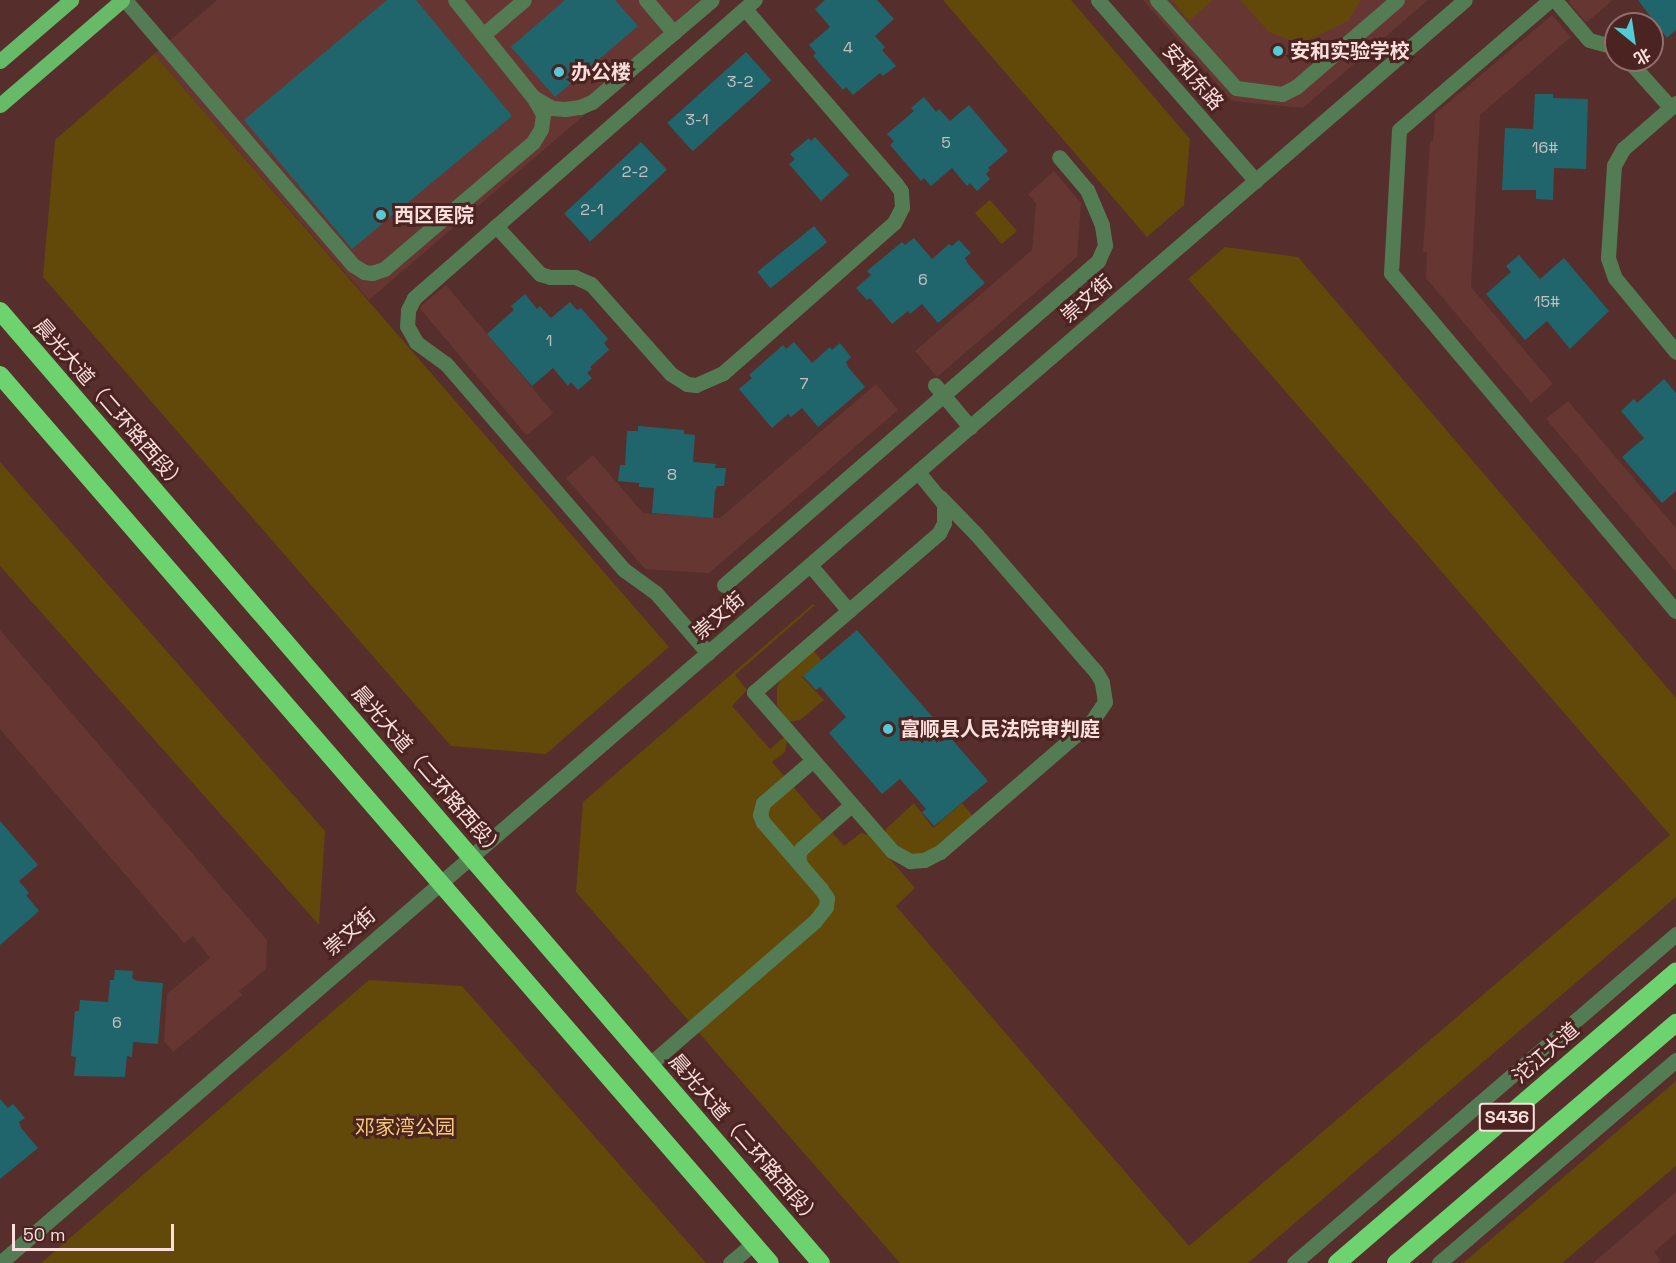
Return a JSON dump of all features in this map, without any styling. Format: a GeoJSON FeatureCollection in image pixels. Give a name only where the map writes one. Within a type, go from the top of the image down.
{"type":"FeatureCollection","features":[{"type":"Feature","properties":{"kind":"highway","name":"晨光大道（二环路西段）"},"geometry":{"type":"LineString","coordinates":[[0,311],[821,1263]]}},
{"type":"Feature","properties":{"kind":"highway"},"geometry":{"type":"LineString","coordinates":[[0,375],[770,1263]]}},
{"type":"Feature","properties":{"kind":"highway","name":"沱江大道"},"geometry":{"type":"LineString","coordinates":[[1337,1263],[1676,971]]}},
{"type":"Feature","properties":{"kind":"highway","name":"S436"},"geometry":{"type":"LineString","coordinates":[[1396,1263],[1676,1023]]}},
{"type":"Feature","properties":{"kind":"main road"},"geometry":{"type":"LineString","coordinates":[[0,61],[71,0]]}},
{"type":"Feature","properties":{"kind":"main road"},"geometry":{"type":"LineString","coordinates":[[0,105],[124,0]]}},
{"type":"Feature","properties":{"kind":"street"},"geometry":{"type":"LineString","coordinates":[[124,0],[353,265],[364,272],[384,269],[533,142],[542,129],[543,114],[533,97],[455,0]]}},
{"type":"Feature","properties":{"kind":"street"},"geometry":{"type":"LineString","coordinates":[[484,34],[524,0]]}},
{"type":"Feature","properties":{"kind":"street"},"geometry":{"type":"LineString","coordinates":[[646,0],[674,33]]}},
{"type":"Feature","properties":{"kind":"street"},"geometry":{"type":"LineString","coordinates":[[533,97],[552,108],[580,107],[602,96],[712,0]]}},
{"type":"Feature","properties":{"kind":"street","name":"安和东路"},"geometry":{"type":"LineString","coordinates":[[1098,0],[1256,181]]}},
{"type":"Feature","properties":{"kind":"street"},"geometry":{"type":"LineString","coordinates":[[1157,0],[1236,88],[1282,94],[1296,87],[1397,0]]}},
{"type":"Feature","properties":{"kind":"street","name":"崇文街"},"geometry":{"type":"LineString","coordinates":[[0,1263],[1465,0]]}},
{"type":"Feature","properties":{"kind":"street"},"geometry":{"type":"LineString","coordinates":[[1550,0],[1399,130],[1391,273],[1676,612]]}},
{"type":"Feature","properties":{"kind":"street"},"geometry":{"type":"LineString","coordinates":[[1555,0],[1589,40],[1604,44]]}},
{"type":"Feature","properties":{"kind":"street"},"geometry":{"type":"LineString","coordinates":[[496,226],[540,274],[550,277],[575,277],[591,284],[671,374],[687,384],[696,385],[723,373],[894,223],[902,207],[901,191],[750,4],[496,226],[414,298],[408,310],[407,326],[411,335],[423,349],[432,352],[446,364],[624,570],[656,593],[708,653]]}},
{"type":"Feature","properties":{"kind":"street"},"geometry":{"type":"LineString","coordinates":[[1640,72],[1673,105],[1623,149],[1614,165],[1608,258],[1615,278],[1676,352]]}},
{"type":"Feature","properties":{"kind":"street"},"geometry":{"type":"LineString","coordinates":[[724,585],[939,390],[1098,261],[1102,253],[1104,234],[1087,190],[1059,157]]}},
{"type":"Feature","properties":{"kind":"street"},"geometry":{"type":"LineString","coordinates":[[939,390],[970,427]]}},
{"type":"Feature","properties":{"kind":"street"},"geometry":{"type":"LineString","coordinates":[[918,472],[976,534],[1096,672],[1105,692],[1101,712],[929,859],[910,861],[898,856],[754,692],[939,533],[944,523],[945,513],[940,497]]}},
{"type":"Feature","properties":{"kind":"street"},"geometry":{"type":"LineString","coordinates":[[939,533],[958,527],[976,534]]}},
{"type":"Feature","properties":{"kind":"street"},"geometry":{"type":"LineString","coordinates":[[810,566],[849,611]]}},
{"type":"Feature","properties":{"kind":"street"},"geometry":{"type":"LineString","coordinates":[[650,1064],[822,913],[827,898],[801,864],[763,822],[760,809],[763,803],[813,760]]}},
{"type":"Feature","properties":{"kind":"street"},"geometry":{"type":"LineString","coordinates":[[801,864],[798,856],[801,849],[851,805]]}},
{"type":"Feature","properties":{"kind":"street"},"geometry":{"type":"LineString","coordinates":[[1294,1263],[1676,934]]}},
{"type":"Feature","properties":{"kind":"street"},"geometry":{"type":"LineString","coordinates":[[1439,1263],[1676,1060]]}},
{"type":"Feature","properties":{"kind":"street"},"geometry":{"type":"LineString","coordinates":[[730,1263],[753,1244]]}},
{"type":"Feature","properties":{"kind":"shaded area","name":"西区医院"},"geometry":{"type":"Polygon","coordinates":[[[217,0],[718,0],[369,300],[154,54],[217,0]]]}},
{"type":"Feature","properties":{"kind":"shaded area","name":"安和实验学校"},"geometry":{"type":"Polygon","coordinates":[[[1143,0],[1428,0],[1303,108],[1232,101],[1143,0]]]}},
{"type":"Feature","properties":{"kind":"shaded area"},"geometry":{"type":"Polygon","coordinates":[[[1571,0],[1613,0],[1586,23],[1569,2],[1571,0]]]}},
{"type":"Feature","properties":{"kind":"shaded area"},"geometry":{"type":"Polygon","coordinates":[[[1552,15],[1571,37],[1480,115],[1471,287],[1553,384],[1531,403],[1426,278],[1427,252],[1423,252],[1430,142],[1433,141],[1435,114],[1552,15]]]}},
{"type":"Feature","properties":{"kind":"shaded area"},"geometry":{"type":"Polygon","coordinates":[[[1054,171],[1081,203],[1077,257],[937,377],[915,351],[1032,250],[1036,203],[1028,194],[1054,171]]]}},
{"type":"Feature","properties":{"kind":"shaded area"},"geometry":{"type":"Polygon","coordinates":[[[446,285],[553,413],[527,435],[419,307],[446,285]]]}},
{"type":"Feature","properties":{"kind":"shaded area"},"geometry":{"type":"Polygon","coordinates":[[[876,384],[898,410],[709,573],[645,569],[566,478],[593,455],[643,513],[720,518],[876,384]]]}},
{"type":"Feature","properties":{"kind":"shaded area"},"geometry":{"type":"Polygon","coordinates":[[[1568,401],[1676,528],[1676,572],[1546,419],[1568,401]]]}},
{"type":"Feature","properties":{"kind":"shaded area"},"geometry":{"type":"Polygon","coordinates":[[[0,630],[267,940],[266,969],[239,991],[242,995],[173,1052],[164,1041],[167,994],[210,958],[193,936],[184,943],[0,729],[0,630]]]}},
{"type":"Feature","properties":{"kind":"shaded area"},"geometry":{"type":"Polygon","coordinates":[[[1676,1192],[1676,1233],[1654,1252],[1660,1260],[1657,1263],[1593,1263],[1676,1192]]]}},
{"type":"Feature","properties":{"kind":"green space"},"geometry":{"type":"Polygon","coordinates":[[[943,0],[1071,0],[1190,139],[1184,205],[1147,237],[943,0]]]}},
{"type":"Feature","properties":{"kind":"green space"},"geometry":{"type":"Polygon","coordinates":[[[1172,0],[1213,0],[1189,21],[1172,0]]]}},
{"type":"Feature","properties":{"kind":"green space"},"geometry":{"type":"Polygon","coordinates":[[[1240,0],[1361,0],[1348,21],[1309,40],[1290,40],[1269,32],[1240,0]]]}},
{"type":"Feature","properties":{"kind":"green space"},"geometry":{"type":"Polygon","coordinates":[[[154,54],[669,647],[546,754],[451,746],[43,277],[55,140],[154,54]]]}},
{"type":"Feature","properties":{"kind":"green space"},"geometry":{"type":"Polygon","coordinates":[[[990,200],[1017,231],[1002,244],[975,213],[990,200]]]}},
{"type":"Feature","properties":{"kind":"green space"},"geometry":{"type":"Polygon","coordinates":[[[1225,247],[1298,257],[1676,698],[1676,897],[1248,1263],[900,1263],[576,892],[583,802],[813,604],[815,605],[735,675],[747,690],[732,706],[770,749],[784,737],[787,740],[785,752],[772,762],[844,846],[861,833],[869,835],[915,888],[896,906],[1189,1246],[1670,835],[1188,279],[1225,247]]]}},
{"type":"Feature","properties":{"kind":"green space"},"geometry":{"type":"Polygon","coordinates":[[[0,462],[325,831],[319,925],[0,566],[0,462]]]}},
{"type":"Feature","properties":{"kind":"green space"},"geometry":{"type":"Polygon","coordinates":[[[813,650],[822,661],[802,677],[824,700],[800,720],[789,722],[777,706],[777,687],[782,678],[813,650]]]}},
{"type":"Feature","properties":{"kind":"green space"},"geometry":{"type":"Polygon","coordinates":[[[914,803],[933,828],[962,803],[973,816],[937,846],[924,854],[912,855],[899,850],[886,833],[886,829],[914,803]]]}},
{"type":"Feature","properties":{"kind":"green space","name":"邓家湾公园"},"geometry":{"type":"Polygon","coordinates":[[[369,980],[462,986],[706,1263],[41,1263],[369,980]]]}},
{"type":"Feature","properties":{"kind":"green space"},"geometry":{"type":"Polygon","coordinates":[[[1676,1081],[1676,1166],[1562,1263],[1463,1263],[1676,1081]]]}},
{"type":"Feature","properties":{"kind":"building"},"geometry":{"type":"Polygon","coordinates":[[[387,0],[416,0],[512,116],[352,249],[244,120],[387,0]]]}},
{"type":"Feature","properties":{"kind":"building","name":"办公楼"},"geometry":{"type":"Polygon","coordinates":[[[565,0],[615,0],[638,26],[555,97],[511,47],[565,0]]]}},
{"type":"Feature","properties":{"kind":"building"},"geometry":{"type":"Polygon","coordinates":[[[825,0],[877,0],[894,19],[875,36],[885,47],[882,50],[896,66],[883,76],[880,73],[853,95],[846,87],[843,90],[813,56],[816,53],[809,45],[830,27],[815,9],[825,0]]]}},
{"type":"Feature","properties":{"kind":"building"},"geometry":{"type":"Polygon","coordinates":[[[1638,0],[1676,0],[1676,30],[1667,38],[1664,34],[1664,12],[1647,12],[1638,0]]]}},
{"type":"Feature","properties":{"kind":"building"},"geometry":{"type":"Polygon","coordinates":[[[746,52],[771,80],[693,151],[667,123],[746,52]]]}},
{"type":"Feature","properties":{"kind":"building"},"geometry":{"type":"Polygon","coordinates":[[[1535,94],[1553,94],[1553,98],[1588,99],[1586,169],[1554,168],[1553,200],[1536,199],[1536,190],[1502,190],[1505,128],[1533,129],[1535,94]]]}},
{"type":"Feature","properties":{"kind":"building"},"geometry":{"type":"Polygon","coordinates":[[[924,97],[936,112],[939,109],[950,121],[969,105],[1008,151],[988,168],[990,170],[986,174],[990,179],[977,191],[970,183],[967,186],[952,168],[931,186],[924,178],[921,181],[890,145],[894,141],[887,134],[914,111],[911,108],[924,97]]]}},
{"type":"Feature","properties":{"kind":"building"},"geometry":{"type":"Polygon","coordinates":[[[815,137],[849,175],[821,201],[789,164],[795,159],[790,154],[809,138],[811,141],[815,137]]]}},
{"type":"Feature","properties":{"kind":"building"},"geometry":{"type":"Polygon","coordinates":[[[641,142],[667,170],[590,241],[564,214],[641,142]]]}},
{"type":"Feature","properties":{"kind":"building"},"geometry":{"type":"Polygon","coordinates":[[[814,226],[827,242],[770,288],[757,272],[814,226]]]}},
{"type":"Feature","properties":{"kind":"building"},"geometry":{"type":"Polygon","coordinates":[[[914,238],[932,259],[949,244],[952,246],[959,240],[971,253],[965,258],[968,264],[985,283],[938,323],[922,304],[910,314],[908,311],[892,324],[870,298],[867,300],[856,288],[871,275],[867,271],[902,242],[905,245],[914,238]]]}},
{"type":"Feature","properties":{"kind":"building"},"geometry":{"type":"Polygon","coordinates":[[[1519,255],[1540,279],[1564,258],[1609,311],[1570,349],[1547,321],[1525,340],[1486,294],[1511,272],[1506,266],[1519,255]]]}},
{"type":"Feature","properties":{"kind":"building"},"geometry":{"type":"Polygon","coordinates":[[[525,294],[537,309],[540,306],[551,318],[570,302],[577,310],[581,308],[608,339],[604,343],[609,350],[590,367],[592,369],[587,373],[592,378],[578,390],[571,382],[568,386],[553,368],[532,386],[487,334],[514,310],[511,306],[525,294]]]}},
{"type":"Feature","properties":{"kind":"building"},"geometry":{"type":"Polygon","coordinates":[[[794,342],[812,363],[830,347],[832,350],[840,343],[851,357],[846,362],[848,367],[865,387],[818,427],[802,408],[791,417],[788,414],[772,428],[739,389],[752,378],[749,375],[783,345],[786,349],[794,342]]]}},
{"type":"Feature","properties":{"kind":"building"},"geometry":{"type":"Polygon","coordinates":[[[1664,379],[1676,393],[1676,491],[1662,503],[1622,457],[1644,438],[1621,411],[1634,399],[1637,403],[1664,379]]]}},
{"type":"Feature","properties":{"kind":"building"},"geometry":{"type":"Polygon","coordinates":[[[638,426],[684,430],[684,434],[695,435],[693,462],[716,464],[715,468],[726,468],[724,486],[717,486],[715,491],[713,518],[652,513],[654,488],[639,487],[639,483],[618,481],[620,465],[625,465],[627,431],[638,431],[638,426]]]}},
{"type":"Feature","properties":{"kind":"building","name":"富顺县人民法院审判庭"},"geometry":{"type":"Polygon","coordinates":[[[857,630],[988,781],[934,826],[922,812],[926,809],[900,779],[882,794],[829,733],[846,717],[820,687],[816,690],[803,676],[857,630]]]}},
{"type":"Feature","properties":{"kind":"building"},"geometry":{"type":"Polygon","coordinates":[[[0,821],[38,865],[19,881],[29,893],[26,895],[39,911],[0,945],[0,821]]]}},
{"type":"Feature","properties":{"kind":"building"},"geometry":{"type":"Polygon","coordinates":[[[115,970],[133,971],[132,978],[137,981],[163,983],[158,1044],[133,1042],[132,1057],[127,1056],[125,1077],[74,1076],[76,1057],[71,1056],[75,1011],[79,1011],[80,1000],[108,1002],[110,980],[114,980],[115,970]]]}},
{"type":"Feature","properties":{"kind":"building"},"geometry":{"type":"Polygon","coordinates":[[[0,1099],[8,1108],[13,1104],[25,1118],[19,1122],[21,1128],[38,1148],[0,1179],[0,1099]]]}},
{"type":"Feature","properties":{"kind":"place","name":"安和实验学校"},"geometry":{"type":"Point","coordinates":[1278,51]}},
{"type":"Feature","properties":{"kind":"place","name":"办公楼"},"geometry":{"type":"Point","coordinates":[559,72]}},
{"type":"Feature","properties":{"kind":"place","name":"西区医院"},"geometry":{"type":"Point","coordinates":[381,215]}},
{"type":"Feature","properties":{"kind":"place","name":"富顺县人民法院审判庭"},"geometry":{"type":"Point","coordinates":[888,729]}}]}
